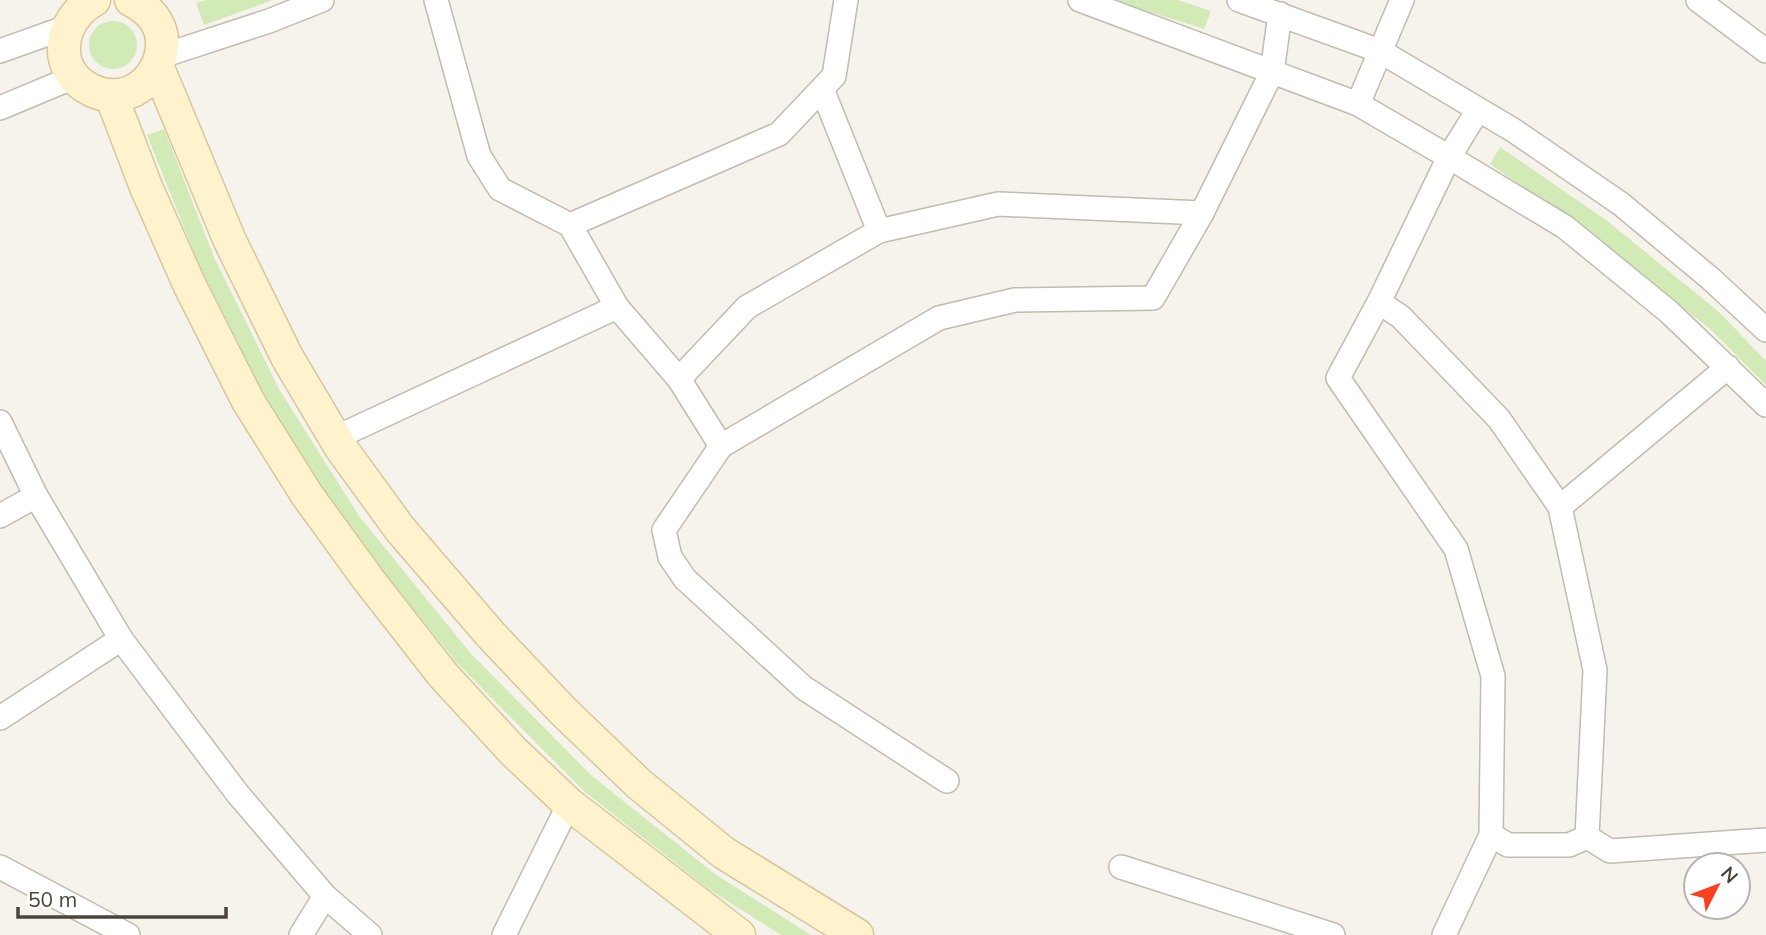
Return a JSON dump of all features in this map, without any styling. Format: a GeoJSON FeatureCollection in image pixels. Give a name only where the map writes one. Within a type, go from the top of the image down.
{"type":"FeatureCollection","features":[{"type":"Feature","properties":{"kind":"street"},"geometry":{"type":"LineString","coordinates":[[160,62],[322,0]]}},
{"type":"Feature","properties":{"kind":"street"},"geometry":{"type":"LineString","coordinates":[[436,0],[479,156],[500,189],[570,225],[617,307],[679,379],[721,446]]}},
{"type":"Feature","properties":{"kind":"street"},"geometry":{"type":"LineString","coordinates":[[570,225],[779,134],[834,76],[846,0]]}},
{"type":"Feature","properties":{"kind":"street"},"geometry":{"type":"LineString","coordinates":[[1080,0],[1358,104],[1448,157],[1565,227],[1670,312],[1766,405]]}},
{"type":"Feature","properties":{"kind":"street"},"geometry":{"type":"LineString","coordinates":[[1239,0],[1380,51],[1478,110],[1621,204],[1711,279],[1766,330]]}},
{"type":"Feature","properties":{"kind":"street"},"geometry":{"type":"LineString","coordinates":[[1358,104],[1402,0]]}},
{"type":"Feature","properties":{"kind":"street"},"geometry":{"type":"LineString","coordinates":[[1698,0],[1766,51]]}},
{"type":"Feature","properties":{"kind":"street"},"geometry":{"type":"LineString","coordinates":[[75,11],[63,44],[66,62],[74,77],[90,90],[111,95],[130,93],[146,83],[160,62],[163,38],[146,2]]}},
{"type":"Feature","properties":{"kind":"street"},"geometry":{"type":"LineString","coordinates":[[0,51],[75,11]]}},
{"type":"Feature","properties":{"kind":"street"},"geometry":{"type":"LineString","coordinates":[[947,781],[804,688],[685,579],[670,557],[664,530],[721,446],[939,317],[1015,300],[1153,298],[1202,213],[1272,72],[1280,14]]}},
{"type":"Feature","properties":{"kind":"street"},"geometry":{"type":"LineString","coordinates":[[160,62],[230,241],[287,357],[335,438],[400,529],[491,635],[563,711],[639,784],[724,853],[858,935]]}},
{"type":"Feature","properties":{"kind":"street"},"geometry":{"type":"LineString","coordinates":[[0,108],[74,77]]}},
{"type":"Feature","properties":{"kind":"street"},"geometry":{"type":"LineString","coordinates":[[822,89],[879,230]]}},
{"type":"Feature","properties":{"kind":"street"},"geometry":{"type":"LineString","coordinates":[[111,95],[146,187],[189,284],[248,401],[307,495],[368,579],[443,675],[513,751],[569,804],[739,935]]}},
{"type":"Feature","properties":{"kind":"street"},"geometry":{"type":"LineString","coordinates":[[1444,935],[1490,835],[1493,676],[1457,549],[1338,377],[1379,302],[1448,157],[1478,110]]}},
{"type":"Feature","properties":{"kind":"street"},"geometry":{"type":"LineString","coordinates":[[679,379],[747,307],[879,230],[998,204],[1202,213]]}},
{"type":"Feature","properties":{"kind":"street"},"geometry":{"type":"LineString","coordinates":[[1379,302],[1401,317],[1499,419],[1560,508],[1595,670],[1587,837]]}},
{"type":"Feature","properties":{"kind":"street"},"geometry":{"type":"LineString","coordinates":[[335,438],[617,307]]}},
{"type":"Feature","properties":{"kind":"street"},"geometry":{"type":"LineString","coordinates":[[1560,508],[1728,367]]}},
{"type":"Feature","properties":{"kind":"street"},"geometry":{"type":"LineString","coordinates":[[0,422],[36,496],[121,639],[237,793],[325,897],[370,935]]}},
{"type":"Feature","properties":{"kind":"street"},"geometry":{"type":"LineString","coordinates":[[0,516],[36,496]]}},
{"type":"Feature","properties":{"kind":"street"},"geometry":{"type":"LineString","coordinates":[[0,718],[121,639]]}},
{"type":"Feature","properties":{"kind":"street"},"geometry":{"type":"LineString","coordinates":[[504,935],[569,804]]}},
{"type":"Feature","properties":{"kind":"street"},"geometry":{"type":"LineString","coordinates":[[1490,835],[1508,845],[1569,845],[1587,837]]}},
{"type":"Feature","properties":{"kind":"street"},"geometry":{"type":"LineString","coordinates":[[1587,837],[1610,851],[1766,840]]}},
{"type":"Feature","properties":{"kind":"street"},"geometry":{"type":"LineString","coordinates":[[0,867],[128,935]]}},
{"type":"Feature","properties":{"kind":"street"},"geometry":{"type":"LineString","coordinates":[[1121,867],[1333,935]]}},
{"type":"Feature","properties":{"kind":"street"},"geometry":{"type":"LineString","coordinates":[[301,935],[325,897]]}},
{"type":"Feature","properties":{"kind":"green space"},"geometry":{"type":"Polygon","coordinates":[[[206,0],[273,0],[204,25],[196,3],[206,0]]]}},
{"type":"Feature","properties":{"kind":"green space"},"geometry":{"type":"Polygon","coordinates":[[[1112,0],[1178,0],[1211,11],[1204,29],[1112,0]]]}},
{"type":"Feature","properties":{"kind":"green space"},"geometry":{"type":"Polygon","coordinates":[[[113,21],[130,28],[137,45],[130,62],[113,69],[96,62],[89,45],[96,28],[113,21]]]}},
{"type":"Feature","properties":{"kind":"green space"},"geometry":{"type":"Polygon","coordinates":[[[164,129],[214,257],[279,389],[359,516],[472,655],[592,776],[715,874],[811,935],[781,935],[710,890],[585,792],[457,663],[344,523],[263,394],[197,260],[147,135],[164,129]]]}},
{"type":"Feature","properties":{"kind":"green space"},"geometry":{"type":"Polygon","coordinates":[[[1500,147],[1606,220],[1719,312],[1766,361],[1766,385],[1709,328],[1589,233],[1490,164],[1500,147]]]}}]}
